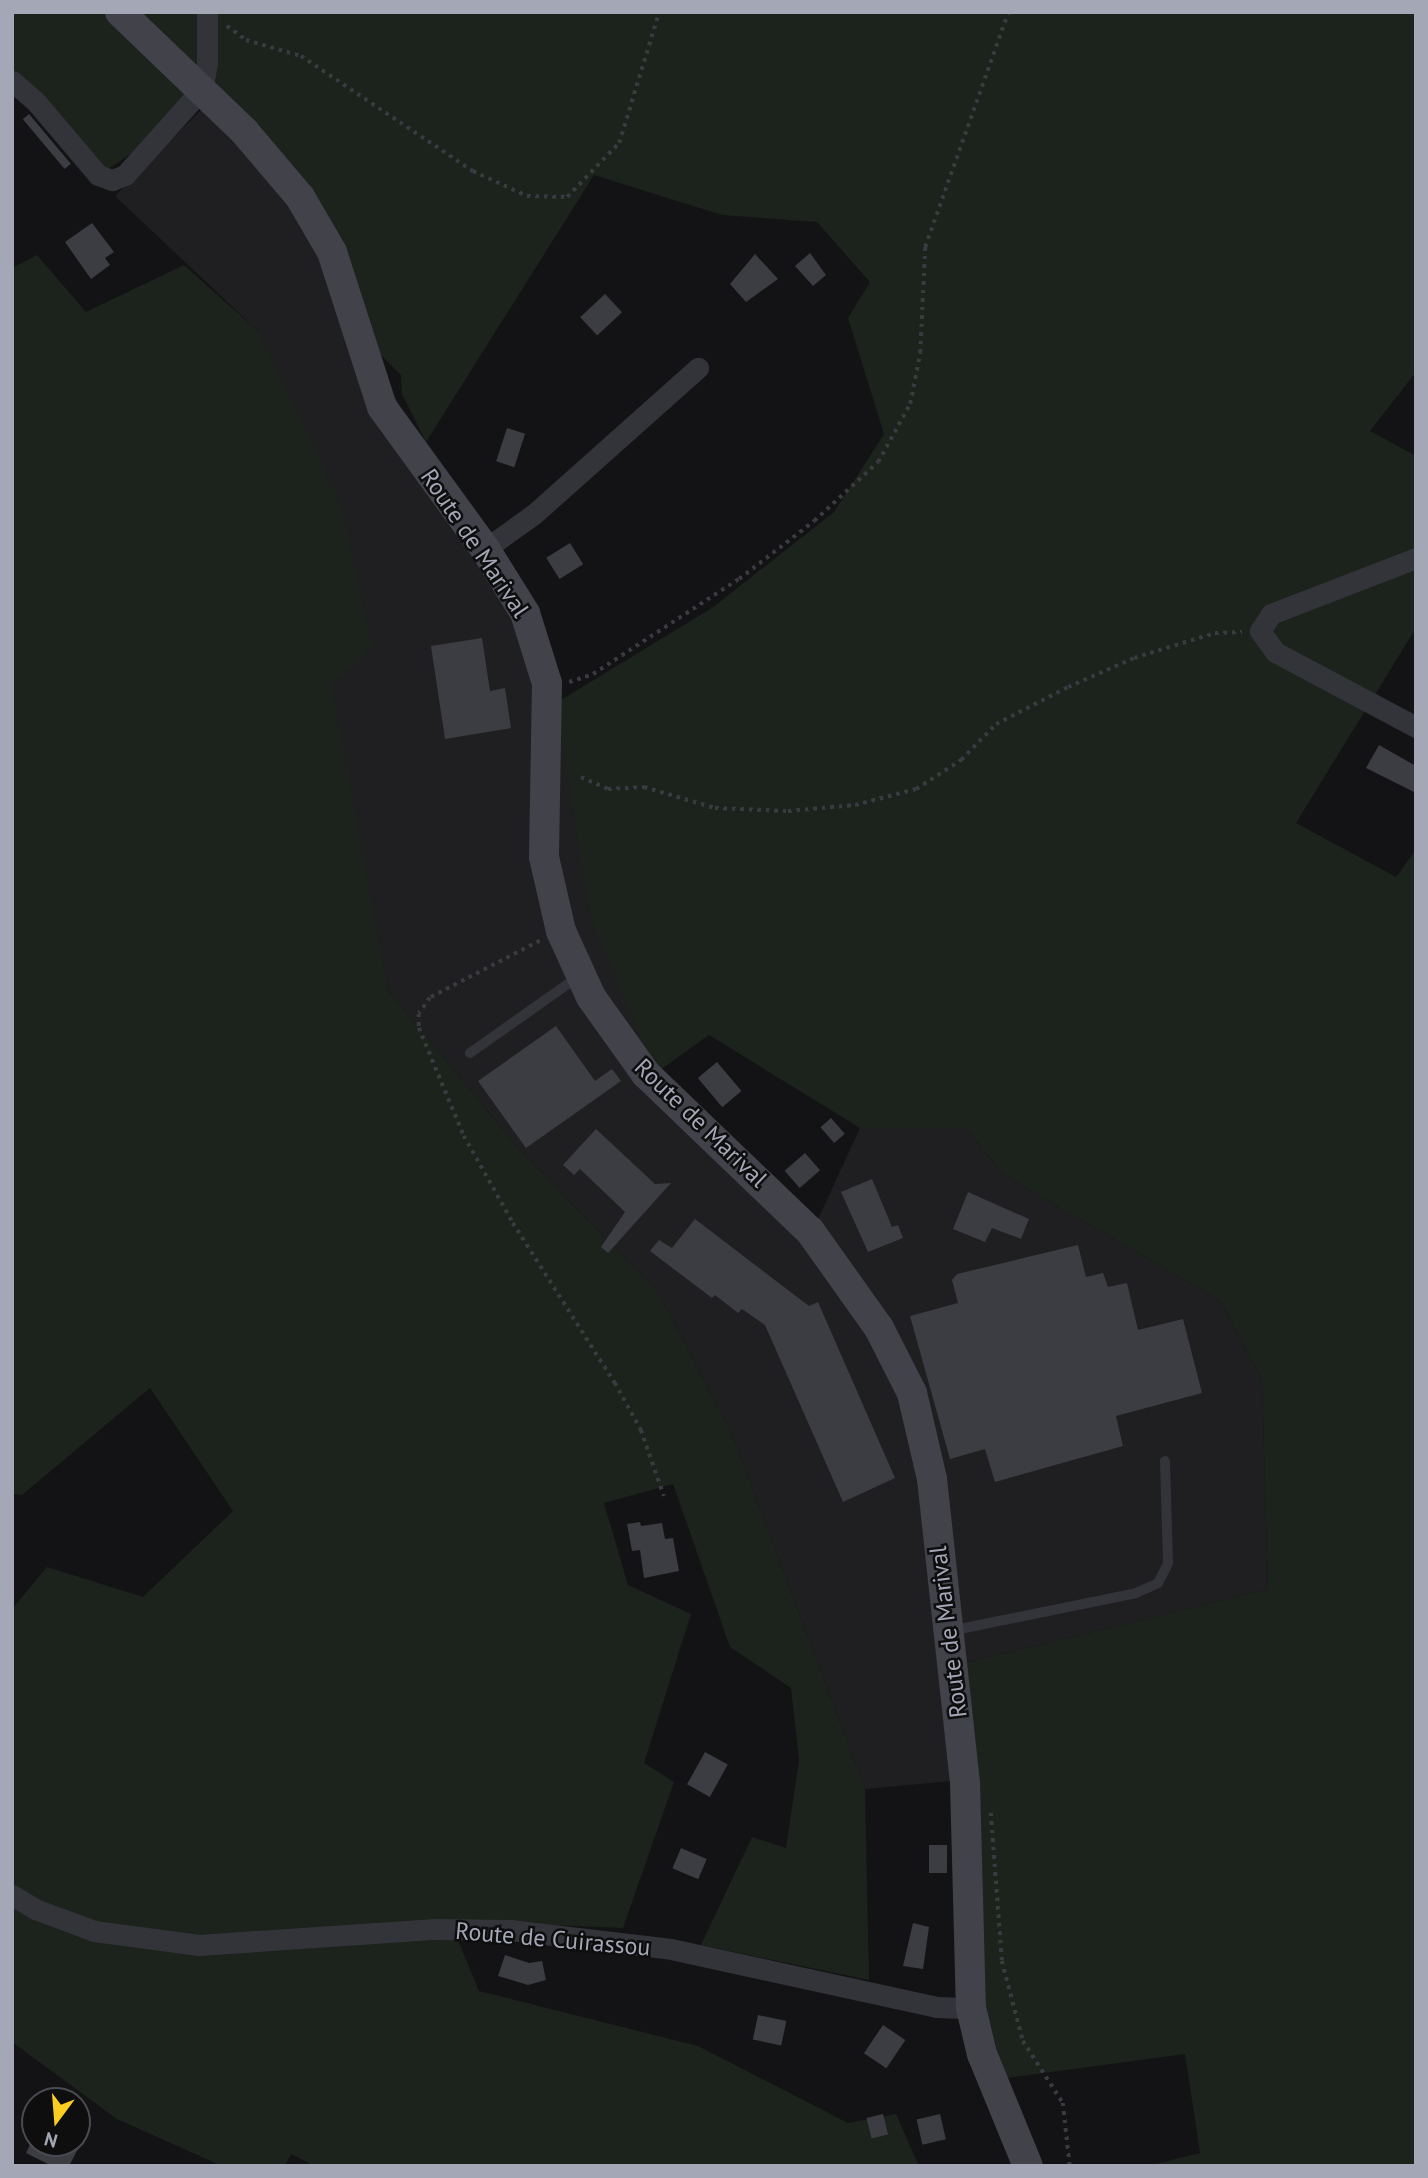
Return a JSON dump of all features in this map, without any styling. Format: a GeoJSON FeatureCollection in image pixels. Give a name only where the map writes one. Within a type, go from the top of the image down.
{"type":"FeatureCollection","features":[{"type":"Feature","properties":{"kind":"main road","name":"Route de Marival"},"geometry":{"type":"LineString","coordinates":[[120,12],[202,89],[275,166],[318,224],[336,262],[382,407],[485,549],[525,613],[547,683],[542,833],[561,931],[580,975],[625,1050],[679,1108],[791,1209],[863,1304],[893,1352],[912,1393],[928,1452],[967,1803],[971,2008],[985,2064],[1028,2166]]}},
{"type":"Feature","properties":{"kind":"street"},"geometry":{"type":"LineString","coordinates":[[12,81],[37,103],[98,175],[111,180],[125,175],[202,89],[213,16]]}},
{"type":"Feature","properties":{"kind":"street"},"geometry":{"type":"LineString","coordinates":[[485,549],[534,514],[698,368]]}},
{"type":"Feature","properties":{"kind":"street"},"geometry":{"type":"LineString","coordinates":[[1416,558],[1271,614],[1260,631],[1275,652],[1416,727]]}},
{"type":"Feature","properties":{"kind":"street","name":"Route de Cuirassou"},"geometry":{"type":"LineString","coordinates":[[12,1895],[35,1909],[94,1931],[199,1945],[435,1929],[510,1930],[680,1950],[936,2007],[971,2008]]}},
{"type":"Feature","properties":{"kind":"lane"},"geometry":{"type":"LineString","coordinates":[[470,1053],[580,975]]}},
{"type":"Feature","properties":{"kind":"lane"},"geometry":{"type":"LineString","coordinates":[[947,1631],[1136,1593],[1158,1583],[1166,1574],[1168,1563],[1165,1461]]}},
{"type":"Feature","properties":{"kind":"path"},"geometry":{"type":"LineString","coordinates":[[213,16],[246,40],[301,56],[473,171],[527,196],[567,197],[619,143],[659,12]]}},
{"type":"Feature","properties":{"kind":"path"},"geometry":{"type":"LineString","coordinates":[[547,683],[574,682],[593,674],[739,579],[814,521],[878,461],[909,404],[920,353],[925,247],[1008,12]]}},
{"type":"Feature","properties":{"kind":"path"},"geometry":{"type":"LineString","coordinates":[[581,777],[608,789],[644,787],[715,808],[788,811],[855,805],[916,789],[961,760],[996,724],[1134,657],[1215,633],[1260,631]]}},
{"type":"Feature","properties":{"kind":"path"},"geometry":{"type":"LineString","coordinates":[[561,931],[430,998],[419,1014],[419,1028],[464,1136],[513,1223],[615,1383],[641,1430],[664,1496]]}},
{"type":"Feature","properties":{"kind":"path"},"geometry":{"type":"LineString","coordinates":[[990,1807],[1002,1961],[1023,2041],[1063,2103],[1070,2166]]}},
{"type":"Feature","properties":{"kind":"shaded area"},"geometry":{"type":"Polygon","coordinates":[[[12,12],[1416,12],[1416,372],[1370,431],[1416,456],[1416,628],[1296,823],[1396,877],[1416,850],[1416,2166],[1148,2166],[1200,2153],[1185,2054],[992,2080],[978,2051],[961,1664],[1268,1589],[1262,1380],[1221,1301],[1004,1175],[966,1128],[860,1128],[709,1035],[656,1073],[590,915],[556,703],[712,608],[834,512],[884,434],[848,318],[870,282],[817,222],[722,215],[594,175],[426,442],[402,394],[401,375],[372,346],[350,274],[216,95],[107,170],[12,70],[12,12]]]}},
{"type":"Feature","properties":{"kind":"shaded area"},"geometry":{"type":"Polygon","coordinates":[[[216,95],[262,140],[408,422],[530,605],[656,1073],[814,1228],[860,1128],[966,1128],[1004,1175],[1221,1301],[1262,1380],[1268,1589],[961,1664],[974,1779],[865,1789],[731,1432],[658,1292],[517,1147],[388,990],[259,332],[115,196],[216,95]]]}},
{"type":"Feature","properties":{"kind":"shaded area"},"geometry":{"type":"Polygon","coordinates":[[[37,255],[86,312],[184,265],[259,332],[341,506],[372,647],[331,684],[388,990],[517,1147],[658,1292],[731,1432],[865,1789],[869,1980],[701,1945],[752,1837],[786,1848],[799,1760],[791,1688],[730,1647],[673,1484],[604,1503],[628,1585],[691,1614],[644,1763],[674,1782],[623,1928],[450,1921],[479,1991],[698,2046],[848,2123],[896,2114],[919,2166],[315,2166],[291,2154],[285,2166],[222,2166],[117,2119],[91,2100],[91,2087],[73,2087],[12,2042],[12,1609],[47,1567],[143,1597],[233,1511],[150,1388],[22,1495],[12,1494],[12,268],[37,255]]]}},
{"type":"Feature","properties":{"kind":"building"},"geometry":{"type":"Polygon","coordinates":[[[29,114],[71,164],[65,169],[23,119],[29,114]]]}},
{"type":"Feature","properties":{"kind":"building"},"geometry":{"type":"Polygon","coordinates":[[[92,223],[114,252],[105,258],[110,265],[91,279],[65,242],[92,223]]]}},
{"type":"Feature","properties":{"kind":"building"},"geometry":{"type":"Polygon","coordinates":[[[810,253],[826,275],[813,286],[795,266],[810,253]]]}},
{"type":"Feature","properties":{"kind":"building"},"geometry":{"type":"Polygon","coordinates":[[[755,254],[778,279],[746,302],[730,284],[755,254]]]}},
{"type":"Feature","properties":{"kind":"building"},"geometry":{"type":"Polygon","coordinates":[[[605,294],[622,312],[597,335],[580,317],[605,294]]]}},
{"type":"Feature","properties":{"kind":"building"},"geometry":{"type":"Polygon","coordinates":[[[507,428],[525,434],[514,467],[496,461],[507,428]]]}},
{"type":"Feature","properties":{"kind":"building"},"geometry":{"type":"Polygon","coordinates":[[[570,543],[583,564],[560,579],[546,558],[570,543]]]}},
{"type":"Feature","properties":{"kind":"building"},"geometry":{"type":"Polygon","coordinates":[[[482,638],[490,691],[505,688],[511,728],[445,739],[431,646],[482,638]]]}},
{"type":"Feature","properties":{"kind":"building"},"geometry":{"type":"Polygon","coordinates":[[[1379,745],[1416,766],[1416,793],[1366,768],[1379,745]]]}},
{"type":"Feature","properties":{"kind":"building"},"geometry":{"type":"Polygon","coordinates":[[[556,1026],[595,1081],[612,1069],[621,1081],[526,1148],[478,1081],[556,1026]]]}},
{"type":"Feature","properties":{"kind":"building"},"geometry":{"type":"Polygon","coordinates":[[[717,1062],[741,1091],[722,1107],[698,1078],[717,1062]]]}},
{"type":"Feature","properties":{"kind":"building"},"geometry":{"type":"Polygon","coordinates":[[[831,1118],[845,1134],[834,1143],[820,1127],[831,1118]]]}},
{"type":"Feature","properties":{"kind":"building"},"geometry":{"type":"Polygon","coordinates":[[[596,1129],[655,1184],[671,1183],[608,1253],[601,1247],[625,1212],[580,1169],[574,1175],[563,1165],[596,1129]]]}},
{"type":"Feature","properties":{"kind":"building"},"geometry":{"type":"Polygon","coordinates":[[[805,1153],[820,1170],[800,1188],[785,1171],[805,1153]]]}},
{"type":"Feature","properties":{"kind":"building"},"geometry":{"type":"Polygon","coordinates":[[[872,1179],[892,1227],[898,1225],[903,1238],[868,1252],[841,1192],[872,1179]]]}},
{"type":"Feature","properties":{"kind":"building"},"geometry":{"type":"Polygon","coordinates":[[[968,1192],[1029,1219],[1021,1239],[992,1228],[985,1242],[953,1229],[968,1192]]]}},
{"type":"Feature","properties":{"kind":"building"},"geometry":{"type":"Polygon","coordinates":[[[695,1219],[809,1306],[818,1302],[895,1478],[843,1502],[765,1325],[742,1309],[738,1313],[715,1295],[712,1298],[650,1251],[659,1240],[672,1248],[695,1219]]]}},
{"type":"Feature","properties":{"kind":"building"},"geometry":{"type":"Polygon","coordinates":[[[1078,1245],[1086,1277],[1103,1273],[1108,1287],[1127,1283],[1138,1330],[1183,1319],[1202,1393],[1116,1416],[1123,1446],[995,1482],[985,1449],[950,1459],[910,1316],[958,1303],[952,1280],[957,1274],[1078,1245]]]}},
{"type":"Feature","properties":{"kind":"building"},"geometry":{"type":"Polygon","coordinates":[[[640,1522],[641,1526],[662,1523],[665,1539],[673,1538],[679,1571],[644,1578],[640,1550],[632,1551],[627,1524],[640,1522]]]}},
{"type":"Feature","properties":{"kind":"building"},"geometry":{"type":"Polygon","coordinates":[[[705,1752],[728,1765],[710,1797],[687,1784],[705,1752]]]}},
{"type":"Feature","properties":{"kind":"building"},"geometry":{"type":"Polygon","coordinates":[[[929,1845],[947,1845],[947,1873],[929,1873],[929,1845]]]}},
{"type":"Feature","properties":{"kind":"building"},"geometry":{"type":"Polygon","coordinates":[[[681,1848],[707,1859],[698,1879],[672,1868],[681,1848]]]}},
{"type":"Feature","properties":{"kind":"building"},"geometry":{"type":"Polygon","coordinates":[[[913,1923],[929,1927],[923,1969],[903,1966],[913,1923]]]}},
{"type":"Feature","properties":{"kind":"building"},"geometry":{"type":"Polygon","coordinates":[[[505,1955],[529,1963],[542,1961],[546,1980],[528,1985],[498,1976],[505,1955]]]}},
{"type":"Feature","properties":{"kind":"building"},"geometry":{"type":"Polygon","coordinates":[[[758,2015],[786,2021],[781,2045],[753,2039],[758,2015]]]}},
{"type":"Feature","properties":{"kind":"building"},"geometry":{"type":"Polygon","coordinates":[[[883,2025],[905,2040],[886,2068],[864,2053],[883,2025]]]}},
{"type":"Feature","properties":{"kind":"building"},"geometry":{"type":"Polygon","coordinates":[[[883,2114],[888,2134],[872,2138],[867,2118],[883,2114]]]}},
{"type":"Feature","properties":{"kind":"building"},"geometry":{"type":"Polygon","coordinates":[[[940,2114],[946,2139],[922,2145],[917,2119],[940,2114]]]}},
{"type":"Feature","properties":{"kind":"building"},"geometry":{"type":"Polygon","coordinates":[[[34,2157],[74,2157],[69,2166],[52,2166],[34,2157]]]}}]}
